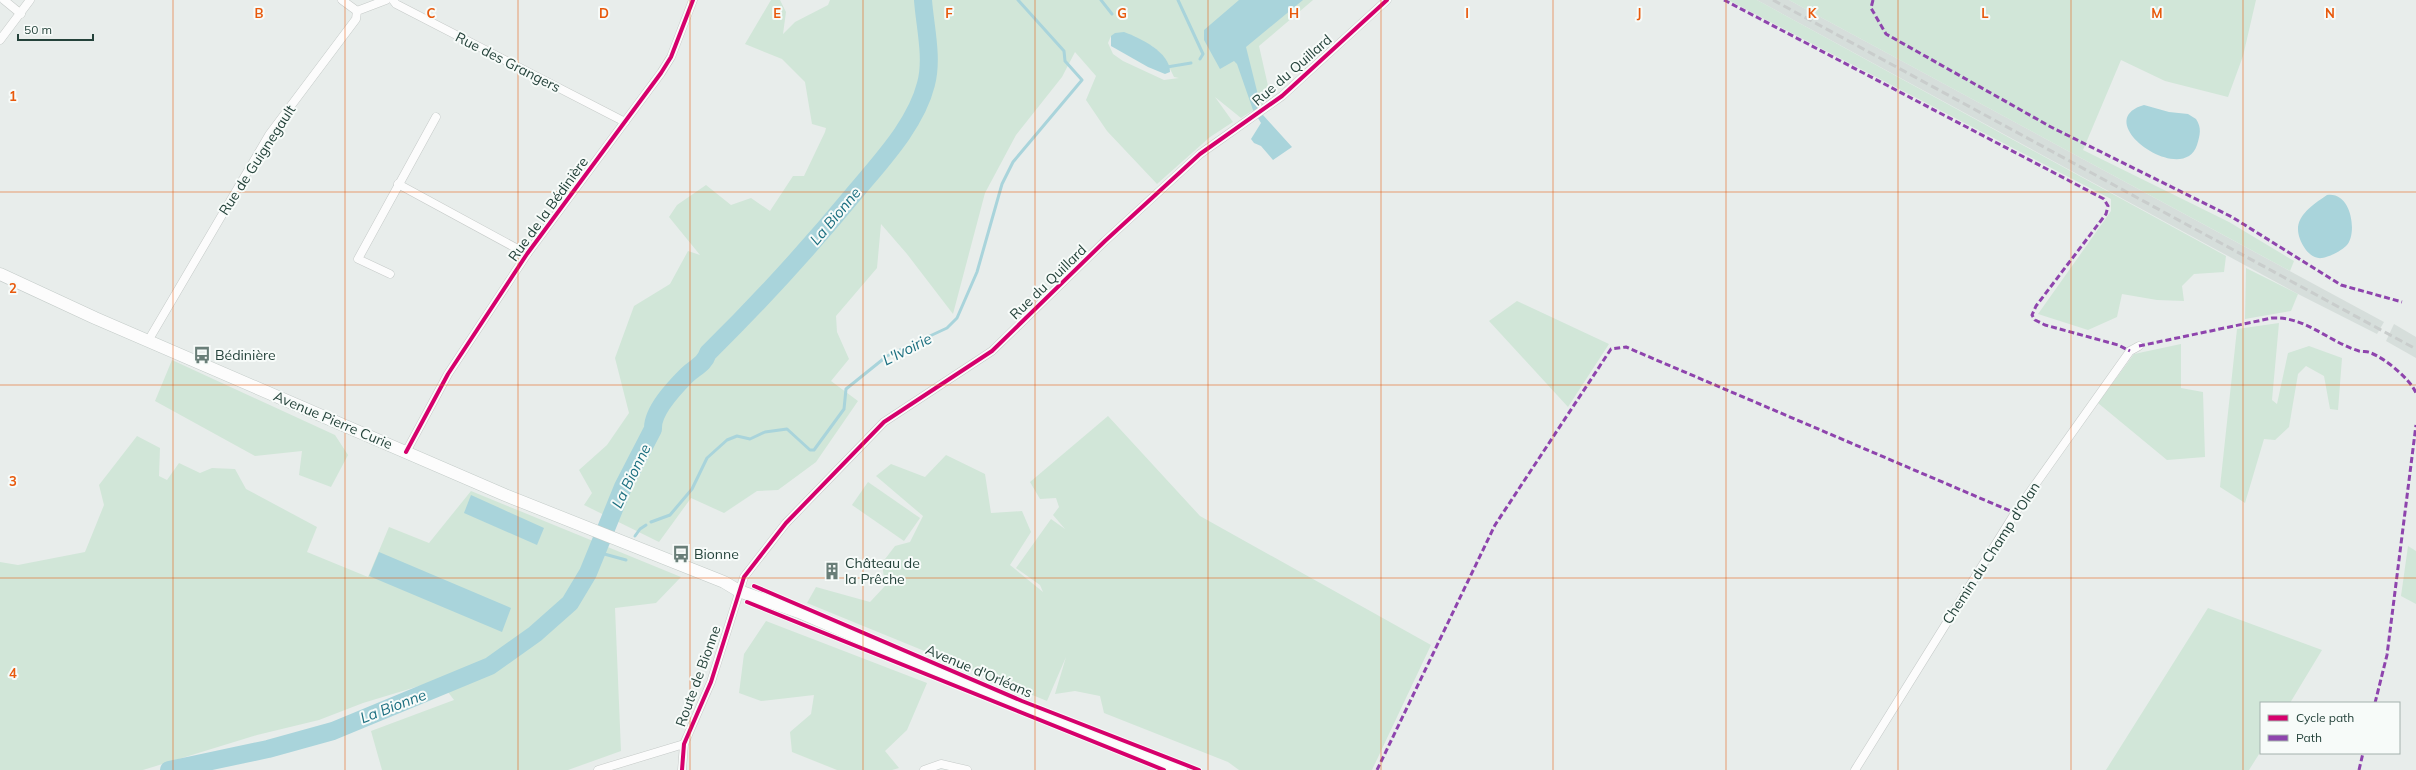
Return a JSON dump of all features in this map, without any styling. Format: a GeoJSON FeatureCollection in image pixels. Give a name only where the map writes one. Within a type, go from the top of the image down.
{"type":"FeatureCollection","features":[{"type":"Feature","properties":{"kind":"main road","name":"Avenue Pierre Curie"},"geometry":{"type":"LineString","coordinates":[[0,274],[148,341],[617,541]]}},
{"type":"Feature","properties":{"kind":"main road","name":"Avenue d'Orléans"},"geometry":{"type":"LineString","coordinates":[[617,541],[724,582],[739,591],[799,612],[1181,770]]}},
{"type":"Feature","properties":{"kind":"street"},"geometry":{"type":"LineString","coordinates":[[4,0],[21,14]]}},
{"type":"Feature","properties":{"kind":"street"},"geometry":{"type":"LineString","coordinates":[[0,40],[30,0]]}},
{"type":"Feature","properties":{"kind":"street"},"geometry":{"type":"LineString","coordinates":[[342,0],[357,11],[386,0]]}},
{"type":"Feature","properties":{"kind":"street","name":"Rue des Grangers"},"geometry":{"type":"LineString","coordinates":[[393,0],[396,4],[624,122]]}},
{"type":"Feature","properties":{"kind":"street","name":"Rue de la Bédinière"},"geometry":{"type":"LineString","coordinates":[[406,452],[448,374],[527,254],[624,122],[635,110],[671,57],[694,0]]}},
{"type":"Feature","properties":{"kind":"street","name":"Rue du Quillard"},"geometry":{"type":"LineString","coordinates":[[739,591],[744,577],[786,523],[884,422],[992,351],[1105,241],[1200,154],[1282,96],[1387,0]]}},
{"type":"Feature","properties":{"kind":"street","name":"Rue de Guignegault"},"geometry":{"type":"LineString","coordinates":[[148,341],[269,135],[356,19],[357,11]]}},
{"type":"Feature","properties":{"kind":"street"},"geometry":{"type":"LineString","coordinates":[[390,274],[358,259],[436,117]]}},
{"type":"Feature","properties":{"kind":"street"},"geometry":{"type":"LineString","coordinates":[[398,184],[527,254]]}},
{"type":"Feature","properties":{"kind":"street","name":"Chemin du Champ d'Olan"},"geometry":{"type":"LineString","coordinates":[[1855,770],[2014,513],[2130,351],[2139,346]]}},
{"type":"Feature","properties":{"kind":"street","name":"Route de Bionne"},"geometry":{"type":"LineString","coordinates":[[682,770],[684,744],[710,682],[739,591]]}},
{"type":"Feature","properties":{"kind":"street"},"geometry":{"type":"LineString","coordinates":[[598,770],[684,744]]}},
{"type":"Feature","properties":{"kind":"street"},"geometry":{"type":"LineString","coordinates":[[924,770],[941,764],[967,770]]}},
{"type":"Feature","properties":{"kind":"shaded area"},"geometry":{"type":"Polygon","coordinates":[[[1757,0],[1789,0],[2384,322],[2377,334],[2298,294],[1757,0]]]}},
{"type":"Feature","properties":{"kind":"shaded area"},"geometry":{"type":"Polygon","coordinates":[[[2394,324],[2416,337],[2416,358],[2386,341],[2394,324]]]}},
{"type":"Feature","properties":{"kind":"green space"},"geometry":{"type":"Polygon","coordinates":[[[771,0],[780,0],[786,12],[783,34],[795,22],[828,5],[830,0],[1313,0],[1259,46],[1271,99],[1241,118],[1215,97],[1233,122],[1210,137],[1157,184],[1107,131],[1086,100],[1096,76],[1075,52],[1062,77],[1016,135],[985,193],[953,314],[907,254],[881,224],[877,268],[836,316],[837,332],[849,359],[831,381],[858,401],[816,462],[778,490],[757,491],[724,513],[691,498],[659,542],[584,505],[592,493],[579,470],[607,445],[629,413],[615,358],[634,306],[670,284],[688,251],[700,255],[669,217],[677,205],[706,185],[731,205],[751,198],[770,211],[793,176],[804,176],[826,128],[812,124],[805,82],[782,59],[745,44],[771,0]],[[1111,36],[1108,43],[1113,54],[1123,61],[1164,80],[1179,78],[1174,77],[1163,56],[1150,45],[1143,42],[1111,36]]]}},
{"type":"Feature","properties":{"kind":"green space"},"geometry":{"type":"Polygon","coordinates":[[[1728,0],[1757,0],[2226,256],[2224,272],[2194,274],[2182,286],[2184,301],[2157,300],[2122,294],[2117,317],[2088,330],[2038,314],[2111,211],[2111,199],[1728,0]]]}},
{"type":"Feature","properties":{"kind":"green space"},"geometry":{"type":"Polygon","coordinates":[[[1789,0],[2256,0],[2243,56],[2228,97],[2165,81],[2121,60],[2083,150],[2229,222],[2294,261],[2290,271],[1789,0]]]}},
{"type":"Feature","properties":{"kind":"green space"},"geometry":{"type":"Polygon","coordinates":[[[2246,268],[2298,294],[2291,311],[2245,319],[2246,268]]]}},
{"type":"Feature","properties":{"kind":"green space"},"geometry":{"type":"Polygon","coordinates":[[[1517,301],[1609,344],[1568,407],[1489,321],[1517,301]]]}},
{"type":"Feature","properties":{"kind":"green space"},"geometry":{"type":"Polygon","coordinates":[[[2279,323],[2272,400],[2277,404],[2288,353],[2309,346],[2342,358],[2338,410],[2330,409],[2324,376],[2306,366],[2298,374],[2289,427],[2275,440],[2264,439],[2245,503],[2220,487],[2237,329],[2279,323]]]}},
{"type":"Feature","properties":{"kind":"green space"},"geometry":{"type":"Polygon","coordinates":[[[2181,344],[2181,388],[2203,392],[2205,457],[2167,460],[2098,403],[2134,354],[2181,344]]]}},
{"type":"Feature","properties":{"kind":"green space"},"geometry":{"type":"Polygon","coordinates":[[[172,360],[335,435],[348,455],[331,487],[299,475],[302,451],[255,456],[155,401],[172,360]]]}},
{"type":"Feature","properties":{"kind":"green space"},"geometry":{"type":"Polygon","coordinates":[[[1108,416],[1200,516],[1431,645],[1372,770],[1239,770],[1228,762],[1104,713],[1100,696],[1075,691],[1055,694],[1066,657],[1047,701],[807,603],[816,587],[870,602],[885,586],[882,563],[895,546],[910,542],[923,516],[876,476],[891,464],[925,477],[946,455],[985,474],[991,513],[1022,511],[1031,532],[1010,565],[1043,592],[1040,585],[1016,568],[1051,519],[1065,529],[1053,515],[1059,507],[1056,498],[1040,499],[1030,482],[1108,416]]]}},
{"type":"Feature","properties":{"kind":"green space"},"geometry":{"type":"Polygon","coordinates":[[[137,436],[160,448],[159,476],[167,480],[179,463],[200,473],[212,468],[235,469],[246,489],[317,527],[307,552],[368,577],[389,527],[429,543],[471,491],[681,577],[656,603],[615,608],[621,751],[568,770],[382,770],[371,731],[454,700],[439,680],[363,703],[319,720],[257,735],[143,770],[0,770],[0,562],[18,565],[85,552],[104,505],[99,485],[137,436]]]}},
{"type":"Feature","properties":{"kind":"green space"},"geometry":{"type":"Polygon","coordinates":[[[868,482],[920,518],[904,541],[852,505],[868,482]]]}},
{"type":"Feature","properties":{"kind":"green space"},"geometry":{"type":"Polygon","coordinates":[[[2408,546],[2416,551],[2416,604],[2401,596],[2408,546]]]}},
{"type":"Feature","properties":{"kind":"green space"},"geometry":{"type":"Polygon","coordinates":[[[2208,608],[2322,650],[2291,702],[2260,702],[2260,753],[2249,770],[2106,770],[2208,608]]]}},
{"type":"Feature","properties":{"kind":"green space"},"geometry":{"type":"Polygon","coordinates":[[[766,621],[927,683],[907,730],[885,751],[899,768],[892,770],[837,770],[792,752],[790,732],[811,714],[814,695],[761,701],[739,693],[744,654],[766,621]]]}},
{"type":"Feature","properties":{"kind":"water"},"geometry":{"type":"Polygon","coordinates":[[[1239,0],[1303,0],[1246,47],[1263,115],[1292,147],[1273,160],[1261,146],[1254,143],[1251,139],[1261,123],[1253,110],[1237,64],[1234,61],[1220,69],[1204,40],[1204,30],[1239,0]]]}},
{"type":"Feature","properties":{"kind":"water"},"geometry":{"type":"Polygon","coordinates":[[[1124,32],[1146,42],[1160,52],[1169,65],[1170,72],[1165,74],[1148,67],[1111,46],[1111,36],[1115,33],[1124,32]]]}},
{"type":"Feature","properties":{"kind":"water"},"geometry":{"type":"Polygon","coordinates":[[[2144,105],[2169,112],[2188,114],[2196,119],[2200,129],[2199,138],[2197,145],[2188,156],[2175,159],[2159,155],[2144,147],[2132,136],[2127,124],[2130,113],[2144,105]]]}},
{"type":"Feature","properties":{"kind":"water"},"geometry":{"type":"Polygon","coordinates":[[[2327,195],[2335,196],[2342,200],[2347,206],[2352,224],[2352,233],[2350,240],[2344,248],[2328,256],[2318,258],[2306,250],[2298,232],[2298,225],[2306,212],[2327,195]]]}},
{"type":"Feature","properties":{"kind":"water"},"geometry":{"type":"Polygon","coordinates":[[[471,495],[544,528],[537,545],[464,513],[471,495]]]}},
{"type":"Feature","properties":{"kind":"water"},"geometry":{"type":"Polygon","coordinates":[[[379,552],[511,608],[502,632],[369,576],[379,552]]]}},
{"type":"Feature","properties":{"kind":"waterway","name":"La Bionne"},"geometry":{"type":"LineString","coordinates":[[169,770],[268,749],[333,731],[490,666],[535,634],[570,603],[588,573],[623,487],[653,429],[656,415],[660,407],[676,386],[702,363],[708,353],[747,314],[803,253],[877,166],[897,141],[915,113],[926,84],[929,64],[923,0]]}},
{"type":"Feature","properties":{"kind":"waterway","name":"L'Ivoirie"},"geometry":{"type":"LineString","coordinates":[[651,522],[670,515],[692,489],[707,458],[727,440],[737,436],[750,439],[765,432],[787,429],[810,450],[814,450],[844,409],[846,389],[887,356],[947,328],[957,318],[977,272],[1002,184],[1013,162],[1082,80],[1065,61],[1064,51],[1018,0]]}},
{"type":"Feature","properties":{"kind":"waterway"},"geometry":{"type":"LineString","coordinates":[[1101,0],[1112,14]]}},
{"type":"Feature","properties":{"kind":"waterway","name":"L'Ivoirie"},"geometry":{"type":"LineString","coordinates":[[1178,0],[1203,54],[1200,59]]}},
{"type":"Feature","properties":{"kind":"waterway","name":"L'Ivoirie"},"geometry":{"type":"LineString","coordinates":[[1167,67],[1191,63]]}},
{"type":"Feature","properties":{"kind":"waterway","name":"L'Ivoirie"},"geometry":{"type":"LineString","coordinates":[[635,536],[640,529],[646,525]]}},
{"type":"Feature","properties":{"kind":"waterway","name":"L'Ivoirie"},"geometry":{"type":"LineString","coordinates":[[597,552],[626,560]]}},
{"type":"Feature","properties":{"kind":"railway"},"geometry":{"type":"LineString","coordinates":[[1773,0],[2416,349]]}},
{"type":"Feature","properties":{"kind":"marked path"},"geometry":{"type":"LineString","coordinates":[[1724,0],[2104,199],[2108,206],[2106,214],[2036,306],[2032,315],[2035,320],[2045,325],[2118,345],[2130,351]]}},
{"type":"Feature","properties":{"kind":"marked path"},"geometry":{"type":"LineString","coordinates":[[1873,0],[1871,8],[1886,34],[2051,127],[2232,217],[2341,285],[2402,302]]}},
{"type":"Feature","properties":{"kind":"marked path"},"geometry":{"type":"LineString","coordinates":[[2139,346],[2272,318],[2284,318],[2306,325],[2348,347],[2359,351],[2370,352],[2390,365],[2403,376],[2416,393]]}},
{"type":"Feature","properties":{"kind":"marked path"},"geometry":{"type":"LineString","coordinates":[[1377,770],[1495,525],[1611,349],[1626,347],[2015,513]]}},
{"type":"Feature","properties":{"kind":"marked path"},"geometry":{"type":"LineString","coordinates":[[2375,702],[2387,655],[2416,425]]}},
{"type":"Feature","properties":{"kind":"marked path"},"geometry":{"type":"LineString","coordinates":[[2359,770],[2363,754]]}},
{"type":"Feature","properties":{"kind":"cycle path"},"geometry":{"type":"LineString","coordinates":[[406,452],[448,374],[527,254],[661,73],[671,57],[693,0]]}},
{"type":"Feature","properties":{"kind":"cycle path"},"geometry":{"type":"LineString","coordinates":[[682,770],[684,744],[711,682],[744,577],[786,523],[884,422],[992,351],[1105,241],[1200,154],[1282,96],[1387,0]]}},
{"type":"Feature","properties":{"kind":"cycle path"},"geometry":{"type":"LineString","coordinates":[[754,586],[1022,701],[1199,770]]}},
{"type":"Feature","properties":{"kind":"cycle path"},"geometry":{"type":"LineString","coordinates":[[747,602],[1164,770]]}},
{"type":"Feature","properties":{"kind":"place","name":"Bédinière"},"geometry":{"type":"Point","coordinates":[202,355]}},
{"type":"Feature","properties":{"kind":"place","name":"Bionne"},"geometry":{"type":"Point","coordinates":[681,554]}},
{"type":"Feature","properties":{"kind":"place","name":"Château de la Prêche"},"geometry":{"type":"Point","coordinates":[832,571]}}]}
